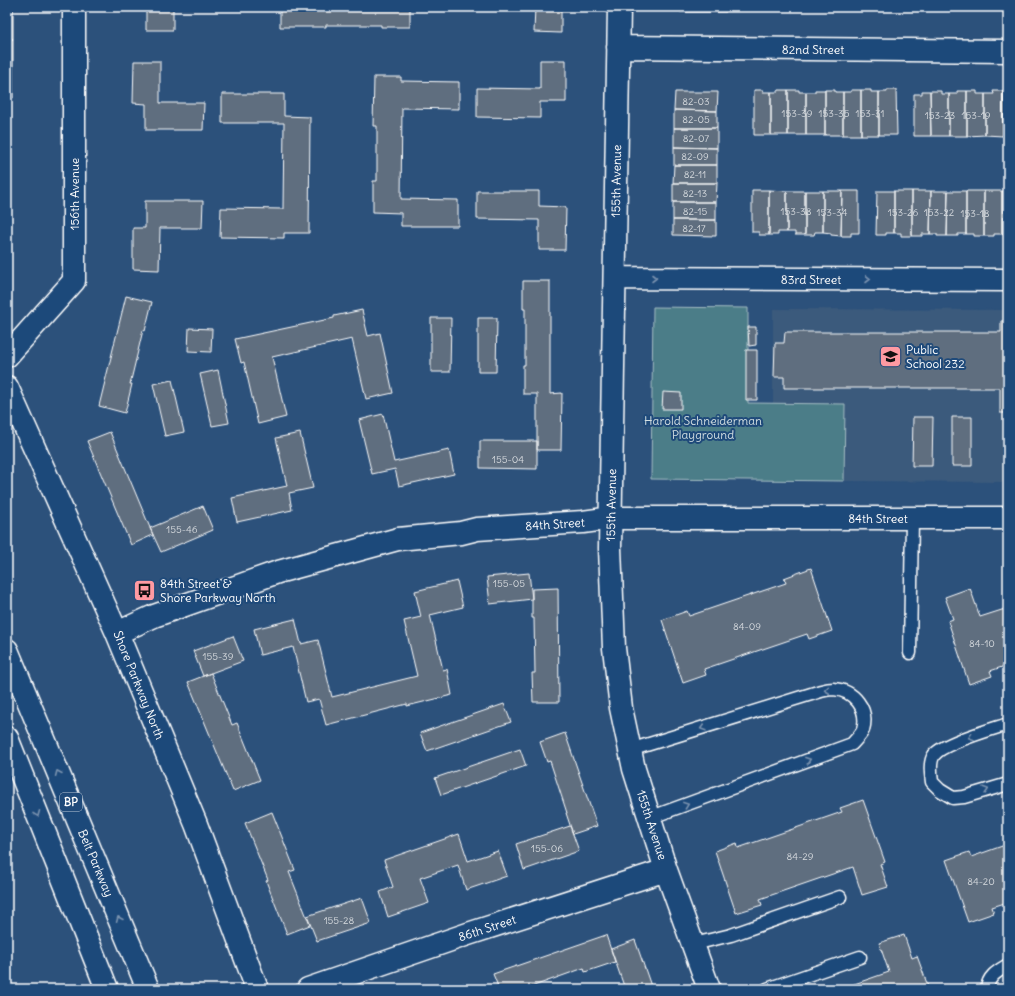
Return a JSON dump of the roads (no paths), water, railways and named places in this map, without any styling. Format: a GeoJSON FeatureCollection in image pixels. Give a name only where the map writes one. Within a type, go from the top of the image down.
{"type":"FeatureCollection","features":[{"type":"Feature","properties":{"kind":"main road","name":"156th Avenue"},"geometry":{"type":"LineString","coordinates":[[7,356],[74,281],[74,7]]}},
{"type":"Feature","properties":{"kind":"main road","name":"155th Avenue"},"geometry":{"type":"LineString","coordinates":[[619,7],[612,518],[610,548],[614,648],[620,708],[634,769],[666,870],[709,989]]}},
{"type":"Feature","properties":{"kind":"main road","name":"82nd Street"},"geometry":{"type":"LineString","coordinates":[[618,48],[1008,51]]}},
{"type":"Feature","properties":{"kind":"main road","name":"83rd Street"},"geometry":{"type":"LineString","coordinates":[[615,278],[1008,280]]}},
{"type":"Feature","properties":{"kind":"main road","name":"Shore Parkway North"},"geometry":{"type":"LineString","coordinates":[[7,387],[117,633],[196,824],[257,989]]}},
{"type":"Feature","properties":{"kind":"main road","name":"84th Street"},"geometry":{"type":"LineString","coordinates":[[117,633],[154,616],[278,572],[398,539],[461,533],[477,529],[583,522],[612,518],[1008,518]]}},
{"type":"Feature","properties":{"kind":"main road","name":"Belt Parkway"},"geometry":{"type":"LineString","coordinates":[[7,650],[148,989]]}},
{"type":"Feature","properties":{"kind":"main road"},"geometry":{"type":"LineString","coordinates":[[7,738],[107,989]]}},
{"type":"Feature","properties":{"kind":"main road","name":"86th Street"},"geometry":{"type":"LineString","coordinates":[[308,989],[468,934],[666,870]]}},
{"type":"Feature","properties":{"kind":"lane"},"geometry":{"type":"LineString","coordinates":[[910,653],[912,518]]}},
{"type":"Feature","properties":{"kind":"lane"},"geometry":{"type":"LineString","coordinates":[[630,750],[821,691],[832,689],[847,692],[859,702],[865,716],[863,731],[852,744],[649,818]]}},
{"type":"Feature","properties":{"kind":"lane"},"geometry":{"type":"LineString","coordinates":[[1008,724],[949,744],[934,755],[931,767],[932,782],[940,790],[953,798],[1008,784]]}},
{"type":"Feature","properties":{"kind":"lane"},"geometry":{"type":"LineString","coordinates":[[694,944],[731,935],[840,897]]}},
{"type":"Feature","properties":{"kind":"lane"},"geometry":{"type":"LineString","coordinates":[[767,989],[860,957]]}},
{"type":"Feature","properties":{"kind":"lane"},"geometry":{"type":"LineString","coordinates":[[987,989],[993,974],[1008,966]]}},
{"type":"Feature","properties":{"kind":"place","name":"Public School 232"},"geometry":{"type":"Point","coordinates":[890,356]}},
{"type":"Feature","properties":{"kind":"place","name":"84th Street & Shore Parkway North"},"geometry":{"type":"Point","coordinates":[145,590]}},
{"type":"Feature","properties":{"kind":"park label","name":"Harold Schneiderman Playground"},"geometry":{"type":"Point","coordinates":[703,427]}}]}
